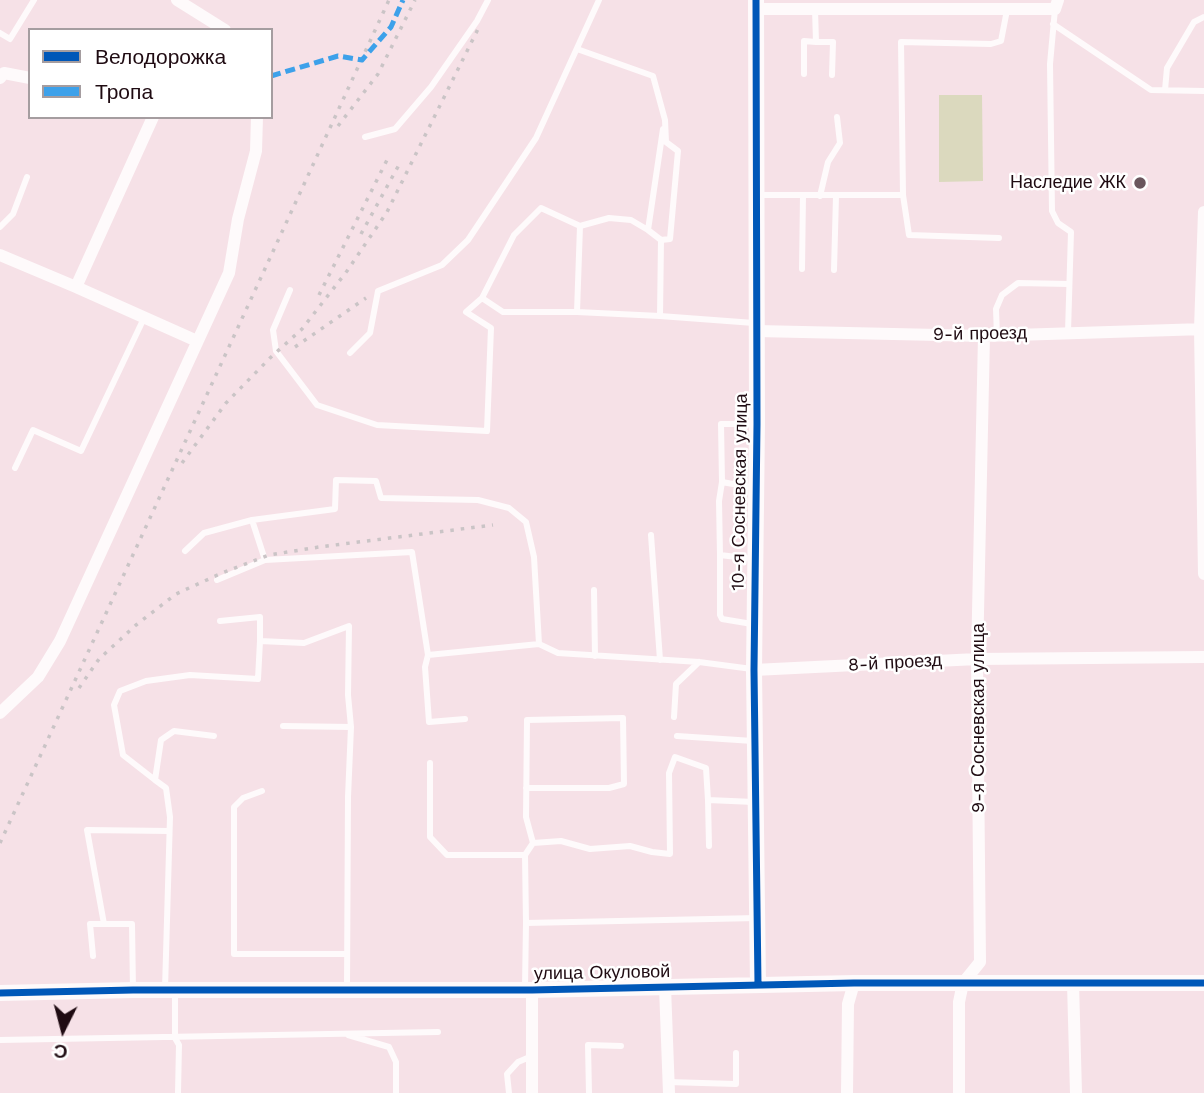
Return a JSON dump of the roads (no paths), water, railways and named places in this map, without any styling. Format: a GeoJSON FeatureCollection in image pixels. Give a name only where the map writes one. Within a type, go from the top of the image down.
{"type":"FeatureCollection","features":[{"type":"Feature","properties":{"kind":"street"},"geometry":{"type":"LineString","coordinates":[[177,0],[222,28]]}},
{"type":"Feature","properties":{"kind":"street"},"geometry":{"type":"LineString","coordinates":[[756,4],[815,9],[1007,10],[1057,5]]}},
{"type":"Feature","properties":{"kind":"street","name":"10-я Сосневская улица"},"geometry":{"type":"LineString","coordinates":[[756,4],[757,424],[754,670],[758,984]]}},
{"type":"Feature","properties":{"kind":"street"},"geometry":{"type":"LineString","coordinates":[[0,79],[5,73],[28,78]]}},
{"type":"Feature","properties":{"kind":"street"},"geometry":{"type":"LineString","coordinates":[[76,287],[152,119]]}},
{"type":"Feature","properties":{"kind":"street"},"geometry":{"type":"LineString","coordinates":[[0,713],[37,677],[60,641],[229,273],[238,219],[256,151],[257,119]]}},
{"type":"Feature","properties":{"kind":"street"},"geometry":{"type":"LineString","coordinates":[[1204,212],[1204,574]]}},
{"type":"Feature","properties":{"kind":"street"},"geometry":{"type":"LineString","coordinates":[[0,255],[197,341]]}},
{"type":"Feature","properties":{"kind":"street","name":"9-й проезд"},"geometry":{"type":"LineString","coordinates":[[756,327],[991,336],[1202,329]]}},
{"type":"Feature","properties":{"kind":"street","name":"9-я Сосневская улица"},"geometry":{"type":"LineString","coordinates":[[959,1093],[959,1002],[963,983],[981,962],[977,659],[991,336]]}},
{"type":"Feature","properties":{"kind":"street","name":"8-й проезд"},"geometry":{"type":"LineString","coordinates":[[754,670],[977,659],[1204,657]]}},
{"type":"Feature","properties":{"kind":"street"},"geometry":{"type":"LineString","coordinates":[[847,1093],[848,1004],[854,983]]}},
{"type":"Feature","properties":{"kind":"street","name":"улица Окуловой"},"geometry":{"type":"LineString","coordinates":[[0,993],[133,990],[529,990],[854,983],[1204,984]]}},
{"type":"Feature","properties":{"kind":"street"},"geometry":{"type":"LineString","coordinates":[[1073,983],[1076,1093]]}},
{"type":"Feature","properties":{"kind":"street"},"geometry":{"type":"LineString","coordinates":[[665,987],[669,1088]]}},
{"type":"Feature","properties":{"kind":"street"},"geometry":{"type":"LineString","coordinates":[[529,990],[532,1093]]}},
{"type":"Feature","properties":{"kind":"lane"},"geometry":{"type":"LineString","coordinates":[[0,33],[10,39],[34,0]]}},
{"type":"Feature","properties":{"kind":"lane"},"geometry":{"type":"LineString","coordinates":[[365,138],[395,129],[431,87],[477,21],[488,0]]}},
{"type":"Feature","properties":{"kind":"lane"},"geometry":{"type":"LineString","coordinates":[[350,353],[370,333],[378,291],[442,265],[468,240],[536,138],[599,0]]}},
{"type":"Feature","properties":{"kind":"lane"},"geometry":{"type":"LineString","coordinates":[[1057,5],[1049,64],[1052,211],[1058,223],[1071,232],[1068,332]]}},
{"type":"Feature","properties":{"kind":"lane"},"geometry":{"type":"LineString","coordinates":[[815,9],[816,42]]}},
{"type":"Feature","properties":{"kind":"lane"},"geometry":{"type":"LineString","coordinates":[[999,238],[909,235],[903,195],[901,42],[991,44],[1001,41],[1007,10]]}},
{"type":"Feature","properties":{"kind":"lane"},"geometry":{"type":"LineString","coordinates":[[1164,90],[1167,68],[1194,22],[1204,17]]}},
{"type":"Feature","properties":{"kind":"lane"},"geometry":{"type":"LineString","coordinates":[[1054,24],[1151,90],[1204,91]]}},
{"type":"Feature","properties":{"kind":"lane"},"geometry":{"type":"LineString","coordinates":[[804,74],[804,41],[833,42],[832,75]]}},
{"type":"Feature","properties":{"kind":"lane"},"geometry":{"type":"LineString","coordinates":[[290,290],[273,330],[276,351],[317,405],[377,425],[487,431],[491,328],[466,312],[482,298],[514,235],[541,208],[580,226],[609,218],[631,220],[661,240],[670,239],[678,151],[666,142],[665,120],[653,76],[577,48]]}},
{"type":"Feature","properties":{"kind":"lane"},"geometry":{"type":"LineString","coordinates":[[820,195],[828,162],[841,143],[837,117]]}},
{"type":"Feature","properties":{"kind":"lane"},"geometry":{"type":"LineString","coordinates":[[648,230],[659,145],[665,120]]}},
{"type":"Feature","properties":{"kind":"lane"},"geometry":{"type":"LineString","coordinates":[[0,227],[13,214],[27,177]]}},
{"type":"Feature","properties":{"kind":"lane"},"geometry":{"type":"LineString","coordinates":[[757,194],[903,195]]}},
{"type":"Feature","properties":{"kind":"lane"},"geometry":{"type":"LineString","coordinates":[[802,269],[803,195]]}},
{"type":"Feature","properties":{"kind":"lane"},"geometry":{"type":"LineString","coordinates":[[834,270],[836,196]]}},
{"type":"Feature","properties":{"kind":"lane"},"geometry":{"type":"LineString","coordinates":[[577,312],[580,226]]}},
{"type":"Feature","properties":{"kind":"lane"},"geometry":{"type":"LineString","coordinates":[[660,316],[661,240]]}},
{"type":"Feature","properties":{"kind":"lane"},"geometry":{"type":"LineString","coordinates":[[991,336],[996,309],[1002,295],[1018,283],[1069,285]]}},
{"type":"Feature","properties":{"kind":"lane"},"geometry":{"type":"LineString","coordinates":[[482,298],[503,312],[660,316],[756,327]]}},
{"type":"Feature","properties":{"kind":"lane"},"geometry":{"type":"LineString","coordinates":[[15,468],[33,430],[81,451],[144,318]]}},
{"type":"Feature","properties":{"kind":"lane"},"geometry":{"type":"LineString","coordinates":[[754,624],[722,619],[720,615],[719,501],[722,482],[721,424],[757,424]]}},
{"type":"Feature","properties":{"kind":"lane"},"geometry":{"type":"LineString","coordinates":[[185,551],[204,533],[252,520],[335,509],[336,480],[376,481],[381,498],[478,500],[509,508],[526,522],[534,557],[539,644]]}},
{"type":"Feature","properties":{"kind":"lane"},"geometry":{"type":"LineString","coordinates":[[722,482],[756,488]]}},
{"type":"Feature","properties":{"kind":"lane"},"geometry":{"type":"LineString","coordinates":[[252,520],[265,560]]}},
{"type":"Feature","properties":{"kind":"lane"},"geometry":{"type":"LineString","coordinates":[[650,535],[660,660]]}},
{"type":"Feature","properties":{"kind":"lane"},"geometry":{"type":"LineString","coordinates":[[217,580],[265,560],[412,552],[428,655],[425,667],[429,722],[465,719]]}},
{"type":"Feature","properties":{"kind":"lane"},"geometry":{"type":"LineString","coordinates":[[720,555],[755,560]]}},
{"type":"Feature","properties":{"kind":"lane"},"geometry":{"type":"LineString","coordinates":[[594,590],[595,656]]}},
{"type":"Feature","properties":{"kind":"lane"},"geometry":{"type":"LineString","coordinates":[[178,1093],[179,1045],[175,1038],[170,990],[170,817],[166,788],[123,755],[114,705],[120,691],[146,681],[190,675],[258,679],[260,617],[220,621]]}},
{"type":"Feature","properties":{"kind":"lane"},"geometry":{"type":"LineString","coordinates":[[260,641],[304,643],[349,626],[348,695],[351,727],[347,990]]}},
{"type":"Feature","properties":{"kind":"lane"},"geometry":{"type":"LineString","coordinates":[[428,655],[539,644],[558,653],[699,662],[754,670]]}},
{"type":"Feature","properties":{"kind":"lane"},"geometry":{"type":"LineString","coordinates":[[674,716],[676,684],[699,662]]}},
{"type":"Feature","properties":{"kind":"lane"},"geometry":{"type":"LineString","coordinates":[[526,788],[609,788],[624,783],[623,718],[527,720],[526,788],[526,817],[533,843],[525,855],[529,990]]}},
{"type":"Feature","properties":{"kind":"lane"},"geometry":{"type":"LineString","coordinates":[[283,726],[351,727]]}},
{"type":"Feature","properties":{"kind":"lane"},"geometry":{"type":"LineString","coordinates":[[155,780],[161,740],[174,732],[214,736]]}},
{"type":"Feature","properties":{"kind":"lane"},"geometry":{"type":"LineString","coordinates":[[677,736],[755,741]]}},
{"type":"Feature","properties":{"kind":"lane"},"geometry":{"type":"LineString","coordinates":[[533,843],[561,841],[590,849],[630,846],[670,854],[668,773],[676,757],[706,768],[709,846]]}},
{"type":"Feature","properties":{"kind":"lane"},"geometry":{"type":"LineString","coordinates":[[430,763],[430,837],[447,855],[525,855]]}},
{"type":"Feature","properties":{"kind":"lane"},"geometry":{"type":"LineString","coordinates":[[262,791],[243,798],[234,807],[234,954],[346,954]]}},
{"type":"Feature","properties":{"kind":"lane"},"geometry":{"type":"LineString","coordinates":[[708,800],[756,802]]}},
{"type":"Feature","properties":{"kind":"lane"},"geometry":{"type":"LineString","coordinates":[[104,924],[87,830],[169,831]]}},
{"type":"Feature","properties":{"kind":"lane"},"geometry":{"type":"LineString","coordinates":[[526,923],[758,918]]}},
{"type":"Feature","properties":{"kind":"lane"},"geometry":{"type":"LineString","coordinates":[[93,956],[90,924],[132,923],[133,990]]}},
{"type":"Feature","properties":{"kind":"lane"},"geometry":{"type":"LineString","coordinates":[[0,1040],[438,1032]]}},
{"type":"Feature","properties":{"kind":"lane"},"geometry":{"type":"LineString","coordinates":[[343,1034],[389,1047],[396,1062],[396,1093]]}},
{"type":"Feature","properties":{"kind":"lane"},"geometry":{"type":"LineString","coordinates":[[589,1093],[588,1045],[621,1046]]}},
{"type":"Feature","properties":{"kind":"lane"},"geometry":{"type":"LineString","coordinates":[[669,1088],[736,1084],[736,1053]]}},
{"type":"Feature","properties":{"kind":"lane"},"geometry":{"type":"LineString","coordinates":[[509,1093],[507,1074],[518,1062],[532,1056]]}},
{"type":"Feature","properties":{"kind":"railway"},"geometry":{"type":"LineString","coordinates":[[0,843],[389,0]]}},
{"type":"Feature","properties":{"kind":"railway"},"geometry":{"type":"LineString","coordinates":[[338,126],[378,74],[415,0]]}},
{"type":"Feature","properties":{"kind":"railway"},"geometry":{"type":"LineString","coordinates":[[182,463],[226,403],[302,329],[347,271],[387,212],[478,29]]}},
{"type":"Feature","properties":{"kind":"railway"},"geometry":{"type":"LineString","coordinates":[[319,295],[389,156]]}},
{"type":"Feature","properties":{"kind":"railway"},"geometry":{"type":"LineString","coordinates":[[361,234],[400,163]]}},
{"type":"Feature","properties":{"kind":"railway"},"geometry":{"type":"LineString","coordinates":[[295,347],[366,298]]}},
{"type":"Feature","properties":{"kind":"railway"},"geometry":{"type":"LineString","coordinates":[[79,688],[99,659],[136,625],[176,594],[222,573],[269,555],[493,525]]}},
{"type":"Feature","properties":{"kind":"place","name":"Наследие ЖК"},"geometry":{"type":"Point","coordinates":[1140,183]}}]}
